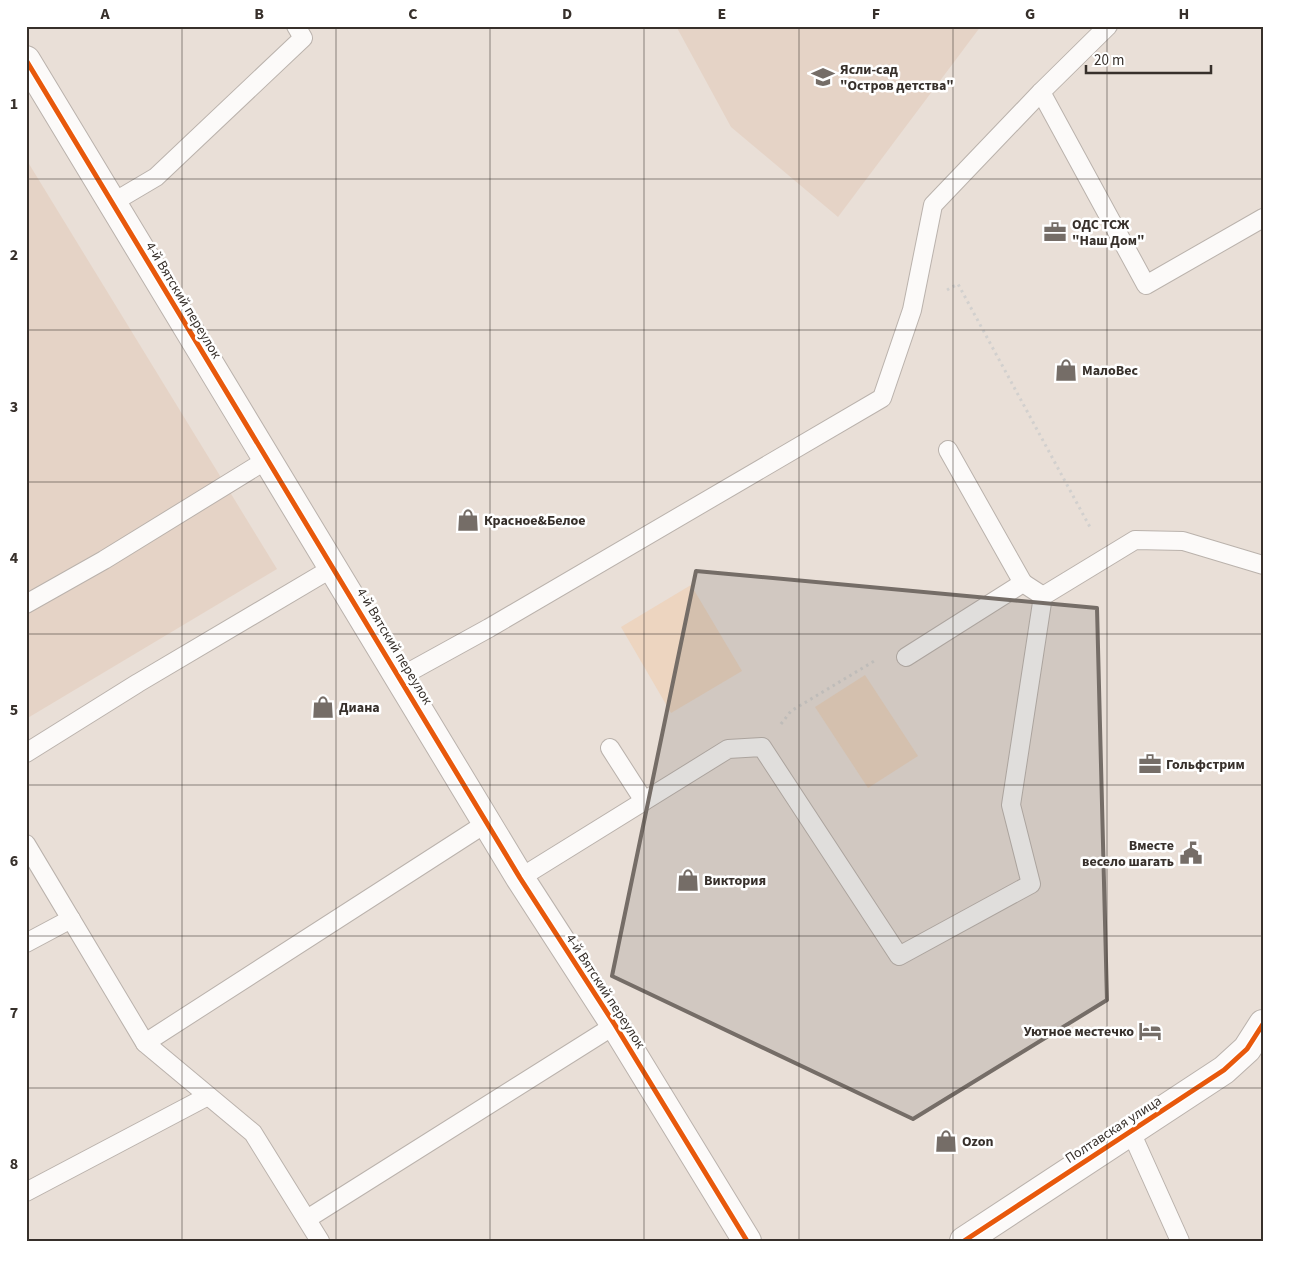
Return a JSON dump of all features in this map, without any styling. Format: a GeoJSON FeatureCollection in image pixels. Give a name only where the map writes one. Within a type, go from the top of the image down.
{"type":"FeatureCollection","features":[{"type":"Feature","properties":{"kind":"street","name":"4-й Вятский переулок"},"geometry":{"type":"LineString","coordinates":[[26,60],[488,822],[520,878],[615,1025],[747,1241]]}},
{"type":"Feature","properties":{"kind":"street","name":"Полтавская улица"},"geometry":{"type":"LineString","coordinates":[[964,1241],[1224,1070],[1247,1048],[1263,1024]]}},
{"type":"Feature","properties":{"kind":"lane"},"geometry":{"type":"LineString","coordinates":[[112,203],[156,177],[303,38],[296,26]]}},
{"type":"Feature","properties":{"kind":"lane"},"geometry":{"type":"LineString","coordinates":[[400,677],[489,628],[882,398],[912,310],[933,205],[1041,92],[1108,26]]}},
{"type":"Feature","properties":{"kind":"lane"},"geometry":{"type":"LineString","coordinates":[[1041,92],[1146,286],[1263,218]]}},
{"type":"Feature","properties":{"kind":"lane"},"geometry":{"type":"LineString","coordinates":[[948,450],[1023,583],[1043,596]]}},
{"type":"Feature","properties":{"kind":"lane"},"geometry":{"type":"LineString","coordinates":[[26,604],[112,555],[268,459]]}},
{"type":"Feature","properties":{"kind":"lane"},"geometry":{"type":"LineString","coordinates":[[520,878],[728,749],[762,747],[899,956],[1031,884],[1011,805],[1043,596],[1135,540],[1183,541],[1261,561]]}},
{"type":"Feature","properties":{"kind":"lane"},"geometry":{"type":"LineString","coordinates":[[26,753],[138,683],[334,567]]}},
{"type":"Feature","properties":{"kind":"lane"},"geometry":{"type":"LineString","coordinates":[[906,657],[1023,583]]}},
{"type":"Feature","properties":{"kind":"lane"},"geometry":{"type":"LineString","coordinates":[[610,748],[644,801]]}},
{"type":"Feature","properties":{"kind":"lane"},"geometry":{"type":"LineString","coordinates":[[145,1043],[488,822]]}},
{"type":"Feature","properties":{"kind":"lane"},"geometry":{"type":"LineString","coordinates":[[26,844],[145,1043],[253,1133],[320,1241]]}},
{"type":"Feature","properties":{"kind":"lane"},"geometry":{"type":"LineString","coordinates":[[26,943],[71,919]]}},
{"type":"Feature","properties":{"kind":"lane"},"geometry":{"type":"LineString","coordinates":[[307,1219],[615,1025]]}},
{"type":"Feature","properties":{"kind":"lane"},"geometry":{"type":"LineString","coordinates":[[26,1192],[208,1096]]}},
{"type":"Feature","properties":{"kind":"lane"},"geometry":{"type":"LineString","coordinates":[[1131,1132],[1180,1241]]}},
{"type":"Feature","properties":{"kind":"path"},"geometry":{"type":"LineString","coordinates":[[912,310],[958,284],[1106,556]]}},
{"type":"Feature","properties":{"kind":"path"},"geometry":{"type":"LineString","coordinates":[[762,747],[791,711],[882,656],[906,657]]}},
{"type":"Feature","properties":{"kind":"highlighted area"},"geometry":{"type":"Polygon","coordinates":[[[696,571],[1097,608],[1107,1000],[913,1119],[612,976],[696,571]]]}},
{"type":"Feature","properties":{"kind":"shaded area","name":"Ясли-сад \"Остров детства\""},"geometry":{"type":"Polygon","coordinates":[[[676,26],[981,26],[838,217],[731,127],[676,26]]]}},
{"type":"Feature","properties":{"kind":"shaded area"},"geometry":{"type":"Polygon","coordinates":[[[26,159],[277,569],[26,719],[26,159]]]}},
{"type":"Feature","properties":{"kind":"shaded area"},"geometry":{"type":"Polygon","coordinates":[[[691,585],[742,671],[671,713],[621,627],[691,585]]]}},
{"type":"Feature","properties":{"kind":"shaded area"},"geometry":{"type":"Polygon","coordinates":[[[865,675],[918,756],[868,788],[815,707],[865,675]]]}},
{"type":"Feature","properties":{"kind":"cycle path"},"geometry":{"type":"LineString","coordinates":[[26,60],[520,878],[615,1025],[747,1241]]}},
{"type":"Feature","properties":{"kind":"cycle path"},"geometry":{"type":"LineString","coordinates":[[964,1241],[1224,1070],[1247,1049],[1263,1024]]}},
{"type":"Feature","properties":{"kind":"place","name":"Ясли-сад \"Остров детства\""},"geometry":{"type":"Point","coordinates":[823,77]}},
{"type":"Feature","properties":{"kind":"place","name":"ОДС ТСЖ \"Наш Дом\""},"geometry":{"type":"Point","coordinates":[1055,232]}},
{"type":"Feature","properties":{"kind":"place","name":"МалоВес"},"geometry":{"type":"Point","coordinates":[1066,370]}},
{"type":"Feature","properties":{"kind":"place","name":"Красное&Белое"},"geometry":{"type":"Point","coordinates":[468,520]}},
{"type":"Feature","properties":{"kind":"place","name":"Диана"},"geometry":{"type":"Point","coordinates":[323,707]}},
{"type":"Feature","properties":{"kind":"place","name":"Гольфстрим"},"geometry":{"type":"Point","coordinates":[1150,764]}},
{"type":"Feature","properties":{"kind":"place","name":"Вместе весело шагать"},"geometry":{"type":"Point","coordinates":[1191,853]}},
{"type":"Feature","properties":{"kind":"place","name":"Виктория"},"geometry":{"type":"Point","coordinates":[688,880]}},
{"type":"Feature","properties":{"kind":"place","name":"Уютное местечко"},"geometry":{"type":"Point","coordinates":[1150,1031]}},
{"type":"Feature","properties":{"kind":"place","name":"Ozon"},"geometry":{"type":"Point","coordinates":[946,1141]}}]}
